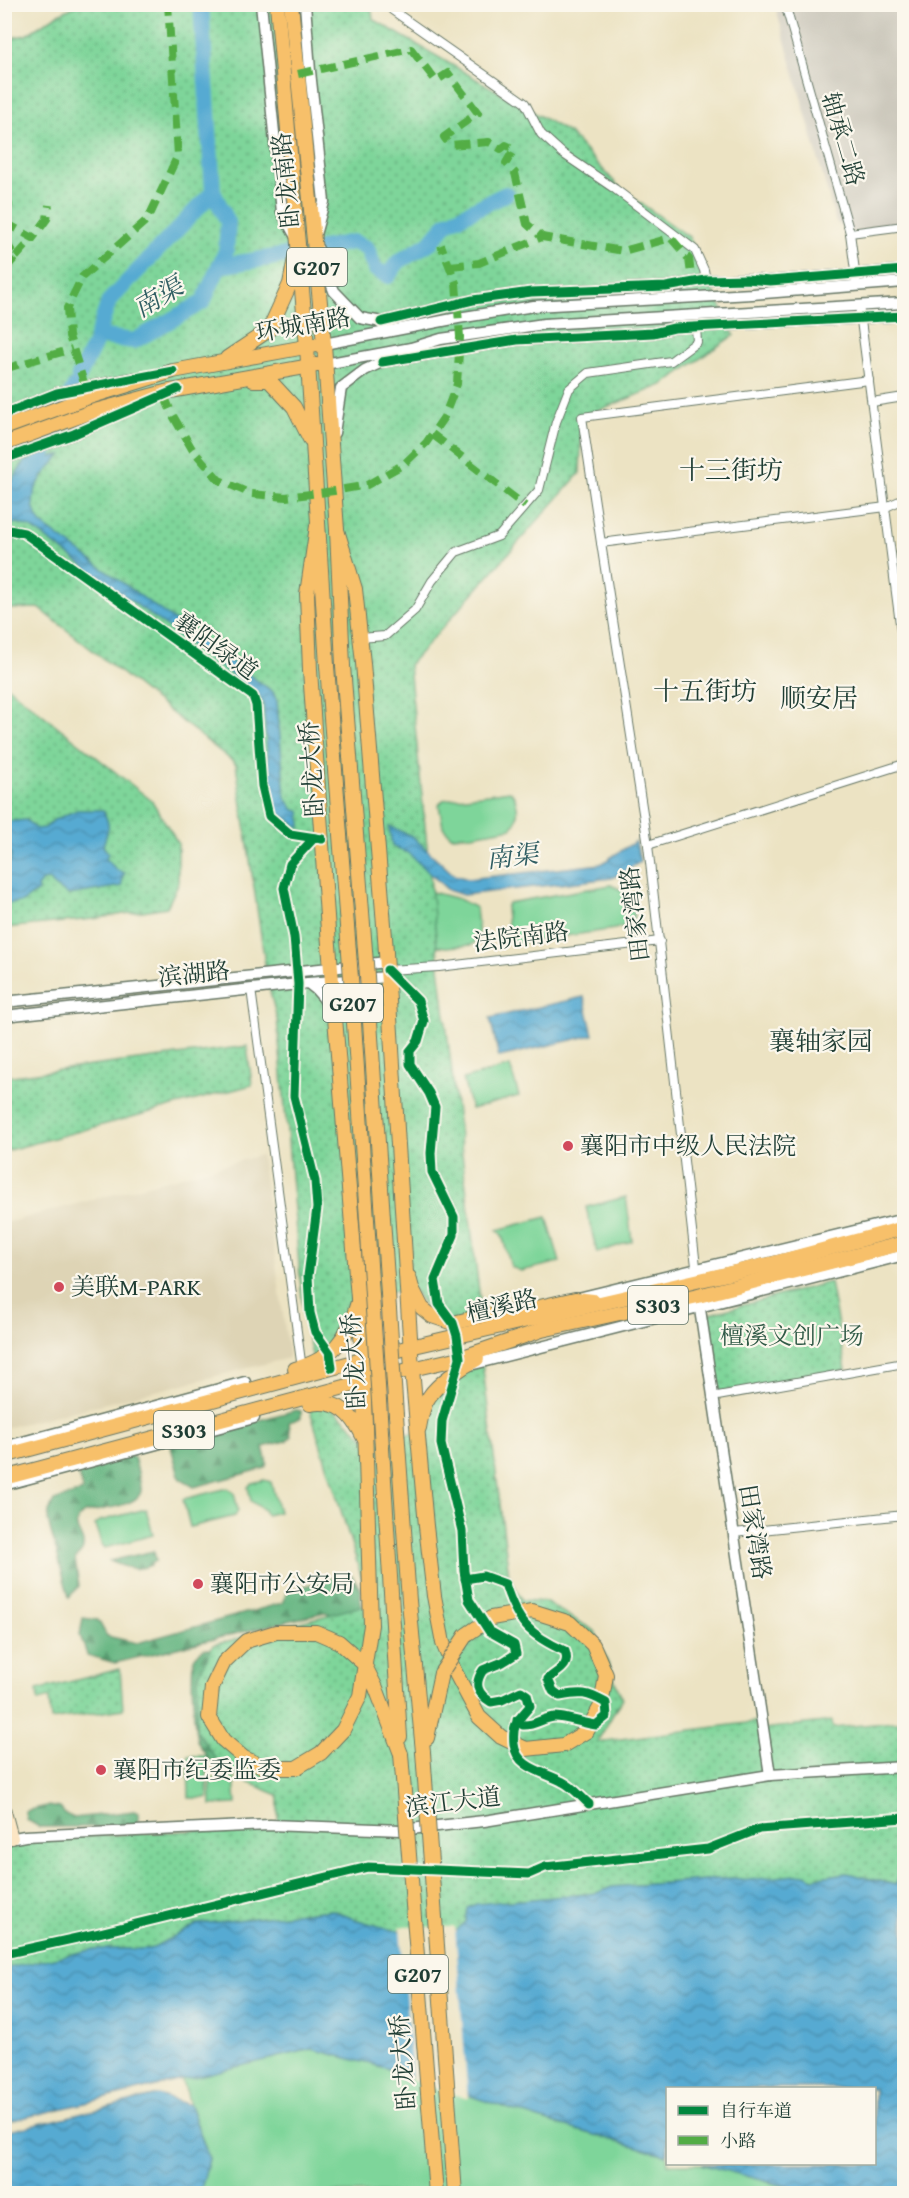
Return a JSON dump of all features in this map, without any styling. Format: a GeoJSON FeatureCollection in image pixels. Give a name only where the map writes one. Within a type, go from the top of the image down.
{"type":"FeatureCollection","features":[{"type":"Feature","properties":{"kind":"main road","name":"卧龙南路"},"geometry":{"type":"LineString","coordinates":[[277,4],[307,347],[317,526]]}},
{"type":"Feature","properties":{"kind":"main road","name":"卧龙南路"},"geometry":{"type":"LineString","coordinates":[[291,4],[324,344],[337,530]]}},
{"type":"Feature","properties":{"kind":"main road"},"geometry":{"type":"LineString","coordinates":[[220,362],[269,330],[290,284],[298,242]]}},
{"type":"Feature","properties":{"kind":"main road","name":"环城南路"},"geometry":{"type":"LineString","coordinates":[[4,428],[87,391],[174,371],[324,344]]}},
{"type":"Feature","properties":{"kind":"main road","name":"环城南路"},"geometry":{"type":"LineString","coordinates":[[4,444],[91,412],[178,389],[325,364]]}},
{"type":"Feature","properties":{"kind":"main road"},"geometry":{"type":"LineString","coordinates":[[227,380],[269,380],[294,407],[313,447]]}},
{"type":"Feature","properties":{"kind":"main road"},"geometry":{"type":"LineString","coordinates":[[317,526],[307,594],[310,670],[328,935],[363,1359],[371,1625],[367,1649],[365,1660],[363,1672],[361,1684],[360,1696],[343,1730],[321,1753],[296,1767],[267,1768],[244,1758],[223,1740],[209,1717],[212,1687],[224,1662],[246,1641],[276,1632],[316,1632],[339,1642],[364,1664],[368,1672],[376,1688],[401,1754]]}},
{"type":"Feature","properties":{"kind":"main road","name":"卧龙大桥"},"geometry":{"type":"LineString","coordinates":[[317,526],[352,989],[401,1754],[436,2193]]}},
{"type":"Feature","properties":{"kind":"main road"},"geometry":{"type":"LineString","coordinates":[[337,530],[356,590],[387,970],[410,1347],[426,1526],[434,1596],[443,1643],[447,1652],[451,1661],[454,1670],[479,1717],[501,1737],[526,1749],[564,1745],[587,1731],[601,1706],[606,1675],[593,1645],[570,1623],[532,1611],[491,1618],[466,1635],[454,1654],[447,1664],[441,1673],[423,1752]]}},
{"type":"Feature","properties":{"kind":"main road","name":"卧龙大桥"},"geometry":{"type":"LineString","coordinates":[[337,530],[343,666],[368,987],[409,1601],[423,1752],[455,2193]]}},
{"type":"Feature","properties":{"kind":"main road","name":"檀溪路"},"geometry":{"type":"LineString","coordinates":[[4,1456],[228,1396],[302,1371],[363,1359],[603,1302],[697,1275],[784,1261],[904,1228]]}},
{"type":"Feature","properties":{"kind":"main road","name":"檀溪路"},"geometry":{"type":"LineString","coordinates":[[4,1478],[460,1358],[533,1333],[699,1302],[904,1243]]}},
{"type":"Feature","properties":{"kind":"main road"},"geometry":{"type":"LineString","coordinates":[[405,1258],[412,1288],[422,1308],[432,1316],[453,1323],[576,1299],[603,1302]]}},
{"type":"Feature","properties":{"kind":"main road"},"geometry":{"type":"LineString","coordinates":[[228,1396],[244,1382],[302,1371],[330,1353],[342,1341],[352,1321],[358,1298]]}},
{"type":"Feature","properties":{"kind":"main road"},"geometry":{"type":"LineString","coordinates":[[418,1433],[423,1408],[429,1396],[461,1367],[533,1333]]}},
{"type":"Feature","properties":{"kind":"main road"},"geometry":{"type":"LineString","coordinates":[[232,1418],[254,1418],[324,1401],[336,1405],[346,1413],[358,1425],[364,1438]]}},
{"type":"Feature","properties":{"kind":"main road"},"geometry":{"type":"LineString","coordinates":[[4,1808],[8,1839]]}},
{"type":"Feature","properties":{"kind":"street"},"geometry":{"type":"LineString","coordinates":[[261,4],[282,212],[298,242]]}},
{"type":"Feature","properties":{"kind":"street"},"geometry":{"type":"LineString","coordinates":[[305,4],[324,202],[314,240],[334,291],[360,318],[415,328]]}},
{"type":"Feature","properties":{"kind":"street"},"geometry":{"type":"LineString","coordinates":[[391,4],[392,10],[525,103],[541,134],[562,153],[615,189],[695,250],[704,270],[705,280]]}},
{"type":"Feature","properties":{"kind":"street","name":"轴承二路"},"geometry":{"type":"LineString","coordinates":[[785,4],[850,233],[857,286]]}},
{"type":"Feature","properties":{"kind":"street"},"geometry":{"type":"LineString","coordinates":[[850,233],[904,226]]}},
{"type":"Feature","properties":{"kind":"street"},"geometry":{"type":"LineString","coordinates":[[381,322],[435,308],[531,292],[666,287],[705,280],[770,281],[904,270]]}},
{"type":"Feature","properties":{"kind":"street","name":"环城南路"},"geometry":{"type":"LineString","coordinates":[[324,344],[534,306],[752,294],[904,282]]}},
{"type":"Feature","properties":{"kind":"street"},"geometry":{"type":"LineString","coordinates":[[502,296],[534,306]]}},
{"type":"Feature","properties":{"kind":"street","name":"环城南路"},"geometry":{"type":"LineString","coordinates":[[325,364],[411,348],[441,339],[544,324],[904,303]]}},
{"type":"Feature","properties":{"kind":"street"},"geometry":{"type":"LineString","coordinates":[[859,306],[904,655]]}},
{"type":"Feature","properties":{"kind":"street"},"geometry":{"type":"LineString","coordinates":[[382,362],[517,340],[629,335],[696,327],[904,316]]}},
{"type":"Feature","properties":{"kind":"street"},"geometry":{"type":"LineString","coordinates":[[517,340],[544,324]]}},
{"type":"Feature","properties":{"kind":"street"},"geometry":{"type":"LineString","coordinates":[[360,638],[385,636],[416,610],[432,581],[456,552],[499,536],[539,490],[556,422],[569,389],[588,373],[671,361],[697,342],[696,327]]}},
{"type":"Feature","properties":{"kind":"street"},"geometry":{"type":"LineString","coordinates":[[331,448],[341,388],[365,370],[411,348]]}},
{"type":"Feature","properties":{"kind":"street","name":"田家湾路"},"geometry":{"type":"LineString","coordinates":[[697,1275],[648,845],[582,417],[869,380]]}},
{"type":"Feature","properties":{"kind":"street"},"geometry":{"type":"LineString","coordinates":[[4,459],[74,434],[178,389]]}},
{"type":"Feature","properties":{"kind":"street"},"geometry":{"type":"LineString","coordinates":[[4,414],[57,393],[87,391]]}},
{"type":"Feature","properties":{"kind":"street"},"geometry":{"type":"LineString","coordinates":[[872,402],[904,397]]}},
{"type":"Feature","properties":{"kind":"street"},"geometry":{"type":"LineString","coordinates":[[601,543],[886,507],[904,499]]}},
{"type":"Feature","properties":{"kind":"street","name":"襄阳绿道"},"geometry":{"type":"LineString","coordinates":[[4,530],[24,533],[253,696],[256,705],[262,786],[269,816],[290,834],[322,840]]}},
{"type":"Feature","properties":{"kind":"street"},"geometry":{"type":"LineString","coordinates":[[648,845],[904,764]]}},
{"type":"Feature","properties":{"kind":"street"},"geometry":{"type":"LineString","coordinates":[[308,970],[316,965],[323,956],[328,935]]}},
{"type":"Feature","properties":{"kind":"street","name":"法院南路"},"geometry":{"type":"LineString","coordinates":[[387,970],[439,967],[660,941]]}},
{"type":"Feature","properties":{"kind":"street","name":"滨湖路"},"geometry":{"type":"LineString","coordinates":[[4,1002],[308,970],[332,975]]}},
{"type":"Feature","properties":{"kind":"street","name":"滨湖路"},"geometry":{"type":"LineString","coordinates":[[4,1016],[308,983],[332,975],[387,970]]}},
{"type":"Feature","properties":{"kind":"street"},"geometry":{"type":"LineString","coordinates":[[308,983],[324,998],[335,1019]]}},
{"type":"Feature","properties":{"kind":"street"},"geometry":{"type":"LineString","coordinates":[[251,989],[302,1371]]}},
{"type":"Feature","properties":{"kind":"street"},"geometry":{"type":"LineString","coordinates":[[576,1299],[697,1275],[904,1218]]}},
{"type":"Feature","properties":{"kind":"street"},"geometry":{"type":"LineString","coordinates":[[461,1367],[699,1302],[904,1255]]}},
{"type":"Feature","properties":{"kind":"street","name":"田家湾路"},"geometry":{"type":"LineString","coordinates":[[699,1302],[770,1775]]}},
{"type":"Feature","properties":{"kind":"street"},"geometry":{"type":"LineString","coordinates":[[712,1397],[904,1363]]}},
{"type":"Feature","properties":{"kind":"street"},"geometry":{"type":"LineString","coordinates":[[4,1447],[244,1382]]}},
{"type":"Feature","properties":{"kind":"street"},"geometry":{"type":"LineString","coordinates":[[4,1485],[254,1418]]}},
{"type":"Feature","properties":{"kind":"street"},"geometry":{"type":"LineString","coordinates":[[734,1533],[904,1515]]}},
{"type":"Feature","properties":{"kind":"street","name":"滨江大道"},"geometry":{"type":"LineString","coordinates":[[8,1839],[25,1836],[270,1825],[401,1830],[484,1821],[770,1775],[904,1767]]}},
{"type":"Feature","properties":{"kind":"shaded area"},"geometry":{"type":"Polygon","coordinates":[[[775,5],[904,5],[904,226],[850,233],[836,222],[775,5]]]}},
{"type":"Feature","properties":{"kind":"shaded area","name":"美联M-PARK"},"geometry":{"type":"Polygon","coordinates":[[[261,1155],[289,1358],[5,1428],[5,1223],[261,1155]]]}},
{"type":"Feature","properties":{"kind":"green space"},"geometry":{"type":"Polygon","coordinates":[[[77,5],[371,5],[373,19],[569,133],[622,190],[689,237],[734,335],[662,385],[582,417],[580,473],[409,665],[439,967],[482,1316],[453,1323],[432,1316],[412,1288],[359,1298],[352,1321],[314,1363],[304,1321],[277,1019],[268,984],[236,764],[39,608],[5,609],[4,46],[11,38],[26,35],[77,5]]]}},
{"type":"Feature","properties":{"kind":"green space"},"geometry":{"type":"Polygon","coordinates":[[[4,684],[152,801],[178,843],[178,884],[167,907],[93,919],[5,928],[4,684]]]}},
{"type":"Feature","properties":{"kind":"green space"},"geometry":{"type":"Polygon","coordinates":[[[510,791],[517,809],[512,828],[451,836],[443,827],[439,805],[443,800],[510,791]]]}},
{"type":"Feature","properties":{"kind":"green space"},"geometry":{"type":"Polygon","coordinates":[[[611,885],[630,894],[634,913],[632,923],[615,929],[517,943],[509,940],[506,908],[508,903],[611,885]]]}},
{"type":"Feature","properties":{"kind":"green space"},"geometry":{"type":"Polygon","coordinates":[[[432,892],[459,899],[476,908],[479,936],[472,945],[446,947],[422,944],[432,892]]]}},
{"type":"Feature","properties":{"kind":"green space"},"geometry":{"type":"Polygon","coordinates":[[[247,1046],[252,1085],[5,1151],[5,1077],[247,1046]]]}},
{"type":"Feature","properties":{"kind":"green space"},"geometry":{"type":"Polygon","coordinates":[[[510,1066],[519,1096],[471,1109],[463,1079],[510,1066]]]}},
{"type":"Feature","properties":{"kind":"green space"},"geometry":{"type":"Polygon","coordinates":[[[626,1197],[632,1241],[597,1253],[586,1207],[626,1197]]]}},
{"type":"Feature","properties":{"kind":"green space"},"geometry":{"type":"Polygon","coordinates":[[[547,1217],[560,1262],[521,1271],[511,1267],[502,1235],[497,1230],[547,1217]]]}},
{"type":"Feature","properties":{"kind":"green space","name":"檀溪文创广场"},"geometry":{"type":"Polygon","coordinates":[[[830,1282],[846,1370],[719,1393],[706,1315],[830,1282]]]}},
{"type":"Feature","properties":{"kind":"green space"},"geometry":{"type":"Polygon","coordinates":[[[482,1361],[509,1576],[522,1600],[545,1602],[595,1631],[622,1699],[597,1742],[762,1721],[763,1729],[832,1721],[833,1728],[904,1721],[904,1867],[900,1869],[896,1885],[847,1873],[813,1878],[748,1880],[733,1878],[612,1887],[597,1893],[466,1922],[455,1932],[392,1930],[332,1910],[198,1924],[150,1949],[95,1949],[5,1969],[5,1841],[278,1826],[278,1795],[245,1781],[219,1763],[196,1730],[198,1677],[213,1645],[370,1604],[308,1404],[324,1401],[365,1438],[418,1433],[429,1396],[482,1361]]]}},
{"type":"Feature","properties":{"kind":"green space"},"geometry":{"type":"Polygon","coordinates":[[[296,1410],[301,1411],[301,1418],[289,1422],[291,1437],[286,1441],[263,1447],[267,1463],[265,1468],[194,1487],[180,1479],[171,1447],[175,1443],[296,1410]]]}},
{"type":"Feature","properties":{"kind":"green space"},"geometry":{"type":"Polygon","coordinates":[[[130,1455],[134,1457],[139,1477],[141,1490],[139,1495],[126,1504],[84,1513],[79,1518],[77,1527],[83,1546],[82,1552],[75,1559],[79,1586],[69,1597],[48,1521],[49,1511],[54,1501],[83,1491],[78,1473],[82,1469],[130,1455]]]}},
{"type":"Feature","properties":{"kind":"green space"},"geometry":{"type":"Polygon","coordinates":[[[264,1480],[271,1482],[279,1512],[266,1515],[264,1510],[251,1501],[248,1487],[252,1483],[264,1480]]]}},
{"type":"Feature","properties":{"kind":"green space"},"geometry":{"type":"Polygon","coordinates":[[[228,1488],[234,1493],[238,1510],[235,1516],[190,1527],[183,1499],[228,1488]]]}},
{"type":"Feature","properties":{"kind":"green space"},"geometry":{"type":"Polygon","coordinates":[[[146,1509],[153,1535],[105,1548],[95,1525],[100,1521],[146,1509]]]}},
{"type":"Feature","properties":{"kind":"green space"},"geometry":{"type":"Polygon","coordinates":[[[154,1551],[156,1561],[146,1567],[130,1568],[110,1561],[154,1551]]]}},
{"type":"Feature","properties":{"kind":"green space"},"geometry":{"type":"Polygon","coordinates":[[[352,1576],[361,1590],[360,1614],[346,1620],[325,1612],[115,1663],[87,1655],[80,1635],[83,1618],[98,1620],[107,1636],[137,1643],[282,1603],[288,1591],[336,1577],[352,1576]]]}},
{"type":"Feature","properties":{"kind":"green space"},"geometry":{"type":"Polygon","coordinates":[[[204,1649],[222,1649],[230,1759],[223,1773],[204,1753],[197,1740],[192,1675],[194,1659],[204,1649]]]}},
{"type":"Feature","properties":{"kind":"green space"},"geometry":{"type":"Polygon","coordinates":[[[120,1669],[123,1709],[51,1720],[49,1698],[38,1701],[37,1690],[120,1669]]]}},
{"type":"Feature","properties":{"kind":"green space"},"geometry":{"type":"Polygon","coordinates":[[[188,1756],[206,1756],[208,1798],[189,1798],[188,1756]]]}},
{"type":"Feature","properties":{"kind":"green space"},"geometry":{"type":"Polygon","coordinates":[[[234,1777],[236,1804],[211,1805],[210,1779],[234,1777]]]}},
{"type":"Feature","properties":{"kind":"green space"},"geometry":{"type":"Polygon","coordinates":[[[47,1806],[60,1808],[65,1814],[74,1818],[134,1811],[139,1813],[139,1820],[135,1826],[123,1827],[39,1827],[26,1819],[25,1811],[47,1806]]]}},
{"type":"Feature","properties":{"kind":"green space"},"geometry":{"type":"Polygon","coordinates":[[[312,2049],[386,2068],[549,2122],[666,2155],[666,2165],[705,2165],[811,2193],[200,2193],[209,2158],[181,2079],[312,2049]]]}},
{"type":"Feature","properties":{"kind":"water"},"geometry":{"type":"Polygon","coordinates":[[[62,455],[47,470],[36,488],[33,507],[37,516],[44,526],[273,692],[277,701],[285,797],[294,810],[300,811],[301,828],[272,809],[263,703],[258,694],[32,528],[18,523],[5,525],[5,492],[25,461],[62,455]]]}},
{"type":"Feature","properties":{"kind":"water"},"geometry":{"type":"Polygon","coordinates":[[[77,810],[103,810],[108,821],[108,832],[103,846],[108,853],[106,859],[117,870],[125,873],[122,877],[122,886],[69,895],[55,887],[50,880],[42,881],[37,887],[38,891],[22,902],[5,904],[5,867],[9,864],[11,855],[5,845],[5,822],[26,820],[36,829],[45,828],[54,820],[77,810]]]}},
{"type":"Feature","properties":{"kind":"water"},"geometry":{"type":"Polygon","coordinates":[[[389,826],[413,837],[454,875],[468,879],[601,864],[636,841],[640,862],[612,878],[463,895],[448,890],[408,853],[392,846],[389,826]]]}},
{"type":"Feature","properties":{"kind":"water"},"geometry":{"type":"Polygon","coordinates":[[[584,997],[593,1035],[499,1057],[490,1018],[584,997]]]}},
{"type":"Feature","properties":{"kind":"water"},"geometry":{"type":"Polygon","coordinates":[[[904,1867],[904,2193],[811,2193],[705,2165],[876,2165],[876,2087],[666,2087],[666,2155],[549,2122],[386,2068],[312,2049],[5,2122],[4,1969],[95,1949],[150,1949],[198,1924],[332,1910],[392,1930],[454,1932],[466,1922],[468,1908],[476,1904],[597,1893],[612,1887],[733,1878],[748,1880],[806,1874],[813,1878],[847,1873],[896,1885],[900,1868],[904,1867]]]}},
{"type":"Feature","properties":{"kind":"water"},"geometry":{"type":"Polygon","coordinates":[[[158,2095],[190,2105],[209,2159],[200,2193],[5,2193],[5,2132],[158,2095]]]}},
{"type":"Feature","properties":{"kind":"pier"},"geometry":{"type":"Polygon","coordinates":[[[400,1927],[455,1927],[468,2099],[412,2080],[400,1927]]]}},
{"type":"Feature","properties":{"kind":"waterway","name":"南渠"},"geometry":{"type":"LineString","coordinates":[[79,376],[95,343],[109,301],[213,192],[201,4]]}},
{"type":"Feature","properties":{"kind":"waterway","name":"南渠"},"geometry":{"type":"LineString","coordinates":[[97,336],[134,341],[203,302],[226,251],[228,222],[213,192]]}},
{"type":"Feature","properties":{"kind":"waterway"},"geometry":{"type":"LineString","coordinates":[[323,248],[353,242],[367,248],[375,269],[388,276],[398,262],[431,242],[447,223],[506,194]]}},
{"type":"Feature","properties":{"kind":"waterway"},"geometry":{"type":"LineString","coordinates":[[219,266],[294,254]]}},
{"type":"Feature","properties":{"kind":"waterway"},"geometry":{"type":"LineString","coordinates":[[32,477],[75,386]]}},
{"type":"Feature","properties":{"kind":"marked path"},"geometry":{"type":"LineString","coordinates":[[85,386],[69,336],[67,308],[82,277],[148,219],[178,155],[168,4]]}},
{"type":"Feature","properties":{"kind":"marked path"},"geometry":{"type":"LineString","coordinates":[[298,74],[411,49],[436,81],[448,73],[478,113],[444,137],[450,145],[489,142],[501,149],[506,145],[514,149],[506,163],[515,173],[527,224],[542,237]]}},
{"type":"Feature","properties":{"kind":"marked path"},"geometry":{"type":"LineString","coordinates":[[4,194],[9,205],[4,221]]}},
{"type":"Feature","properties":{"kind":"marked path"},"geometry":{"type":"LineString","coordinates":[[4,222],[33,238],[47,219],[49,205]]}},
{"type":"Feature","properties":{"kind":"marked path"},"geometry":{"type":"LineString","coordinates":[[450,266],[479,263],[542,237],[623,251],[671,238],[689,259],[692,282]]}},
{"type":"Feature","properties":{"kind":"marked path"},"geometry":{"type":"LineString","coordinates":[[16,257],[33,238]]}},
{"type":"Feature","properties":{"kind":"marked path"},"geometry":{"type":"LineString","coordinates":[[4,240],[16,257],[4,270]]}},
{"type":"Feature","properties":{"kind":"marked path"},"geometry":{"type":"LineString","coordinates":[[164,395],[192,449],[219,480],[251,494],[286,497],[367,485],[404,464],[426,443],[444,417],[457,384],[460,337],[456,283],[441,245]]}},
{"type":"Feature","properties":{"kind":"marked path"},"geometry":{"type":"LineString","coordinates":[[4,369],[72,349]]}},
{"type":"Feature","properties":{"kind":"marked path"},"geometry":{"type":"LineString","coordinates":[[432,434],[525,506]]}},
{"type":"Feature","properties":{"kind":"cycle path"},"geometry":{"type":"LineString","coordinates":[[381,322],[473,300],[531,292],[666,287],[706,280],[770,281],[904,270]]}},
{"type":"Feature","properties":{"kind":"cycle path"},"geometry":{"type":"LineString","coordinates":[[382,362],[517,340],[653,333],[674,328],[904,316]]}},
{"type":"Feature","properties":{"kind":"cycle path"},"geometry":{"type":"LineString","coordinates":[[4,414],[57,393],[173,371]]}},
{"type":"Feature","properties":{"kind":"cycle path"},"geometry":{"type":"LineString","coordinates":[[4,459],[74,434],[178,389]]}},
{"type":"Feature","properties":{"kind":"cycle path"},"geometry":{"type":"LineString","coordinates":[[4,529],[24,533],[253,696],[256,705],[262,786],[269,816],[290,834],[322,839]]}},
{"type":"Feature","properties":{"kind":"cycle path"},"geometry":{"type":"LineString","coordinates":[[314,838],[290,864],[284,888],[294,937],[298,984],[294,1096],[315,1181],[317,1208],[308,1276],[310,1313],[315,1332],[330,1353],[332,1368]]}},
{"type":"Feature","properties":{"kind":"cycle path"},"geometry":{"type":"LineString","coordinates":[[387,970],[418,1001],[424,1021],[418,1041],[410,1051],[410,1064],[429,1093],[435,1107],[431,1153],[432,1172],[454,1217],[454,1235],[435,1280],[439,1304],[453,1323],[460,1358],[442,1421],[441,1444],[462,1531],[464,1571],[469,1600],[489,1631],[514,1645],[516,1654],[483,1670],[478,1680],[478,1689],[491,1702],[502,1700],[521,1691],[527,1695],[530,1706],[519,1719],[514,1732],[516,1752],[526,1764],[567,1784],[589,1804]]}},
{"type":"Feature","properties":{"kind":"cycle path"},"geometry":{"type":"LineString","coordinates":[[465,1579],[483,1576],[505,1584],[514,1608],[526,1626],[542,1639],[565,1651],[565,1665],[548,1679],[553,1691],[560,1696],[589,1695],[606,1703],[607,1716],[596,1725],[558,1717],[527,1725],[517,1720]]}},
{"type":"Feature","properties":{"kind":"cycle path"},"geometry":{"type":"LineString","coordinates":[[4,1954],[368,1867],[529,1874],[545,1867],[708,1849],[759,1829],[904,1818]]}},
{"type":"Feature","properties":{"kind":"place","name":"襄阳市中级人民法院"},"geometry":{"type":"Point","coordinates":[568,1146]}},
{"type":"Feature","properties":{"kind":"place","name":"美联M-PARK"},"geometry":{"type":"Point","coordinates":[59,1287]}},
{"type":"Feature","properties":{"kind":"place","name":"襄阳市公安局"},"geometry":{"type":"Point","coordinates":[198,1584]}},
{"type":"Feature","properties":{"kind":"place","name":"襄阳市纪委监委"},"geometry":{"type":"Point","coordinates":[101,1770]}},
{"type":"Feature","properties":{"kind":"district","name":"十三街坊"},"geometry":{"type":"Point","coordinates":[731,470]}},
{"type":"Feature","properties":{"kind":"district","name":"十五街坊"},"geometry":{"type":"Point","coordinates":[705,691]}},
{"type":"Feature","properties":{"kind":"district","name":"顺安居"},"geometry":{"type":"Point","coordinates":[819,698]}},
{"type":"Feature","properties":{"kind":"district","name":"襄轴家园"},"geometry":{"type":"Point","coordinates":[821,1041]}}]}
